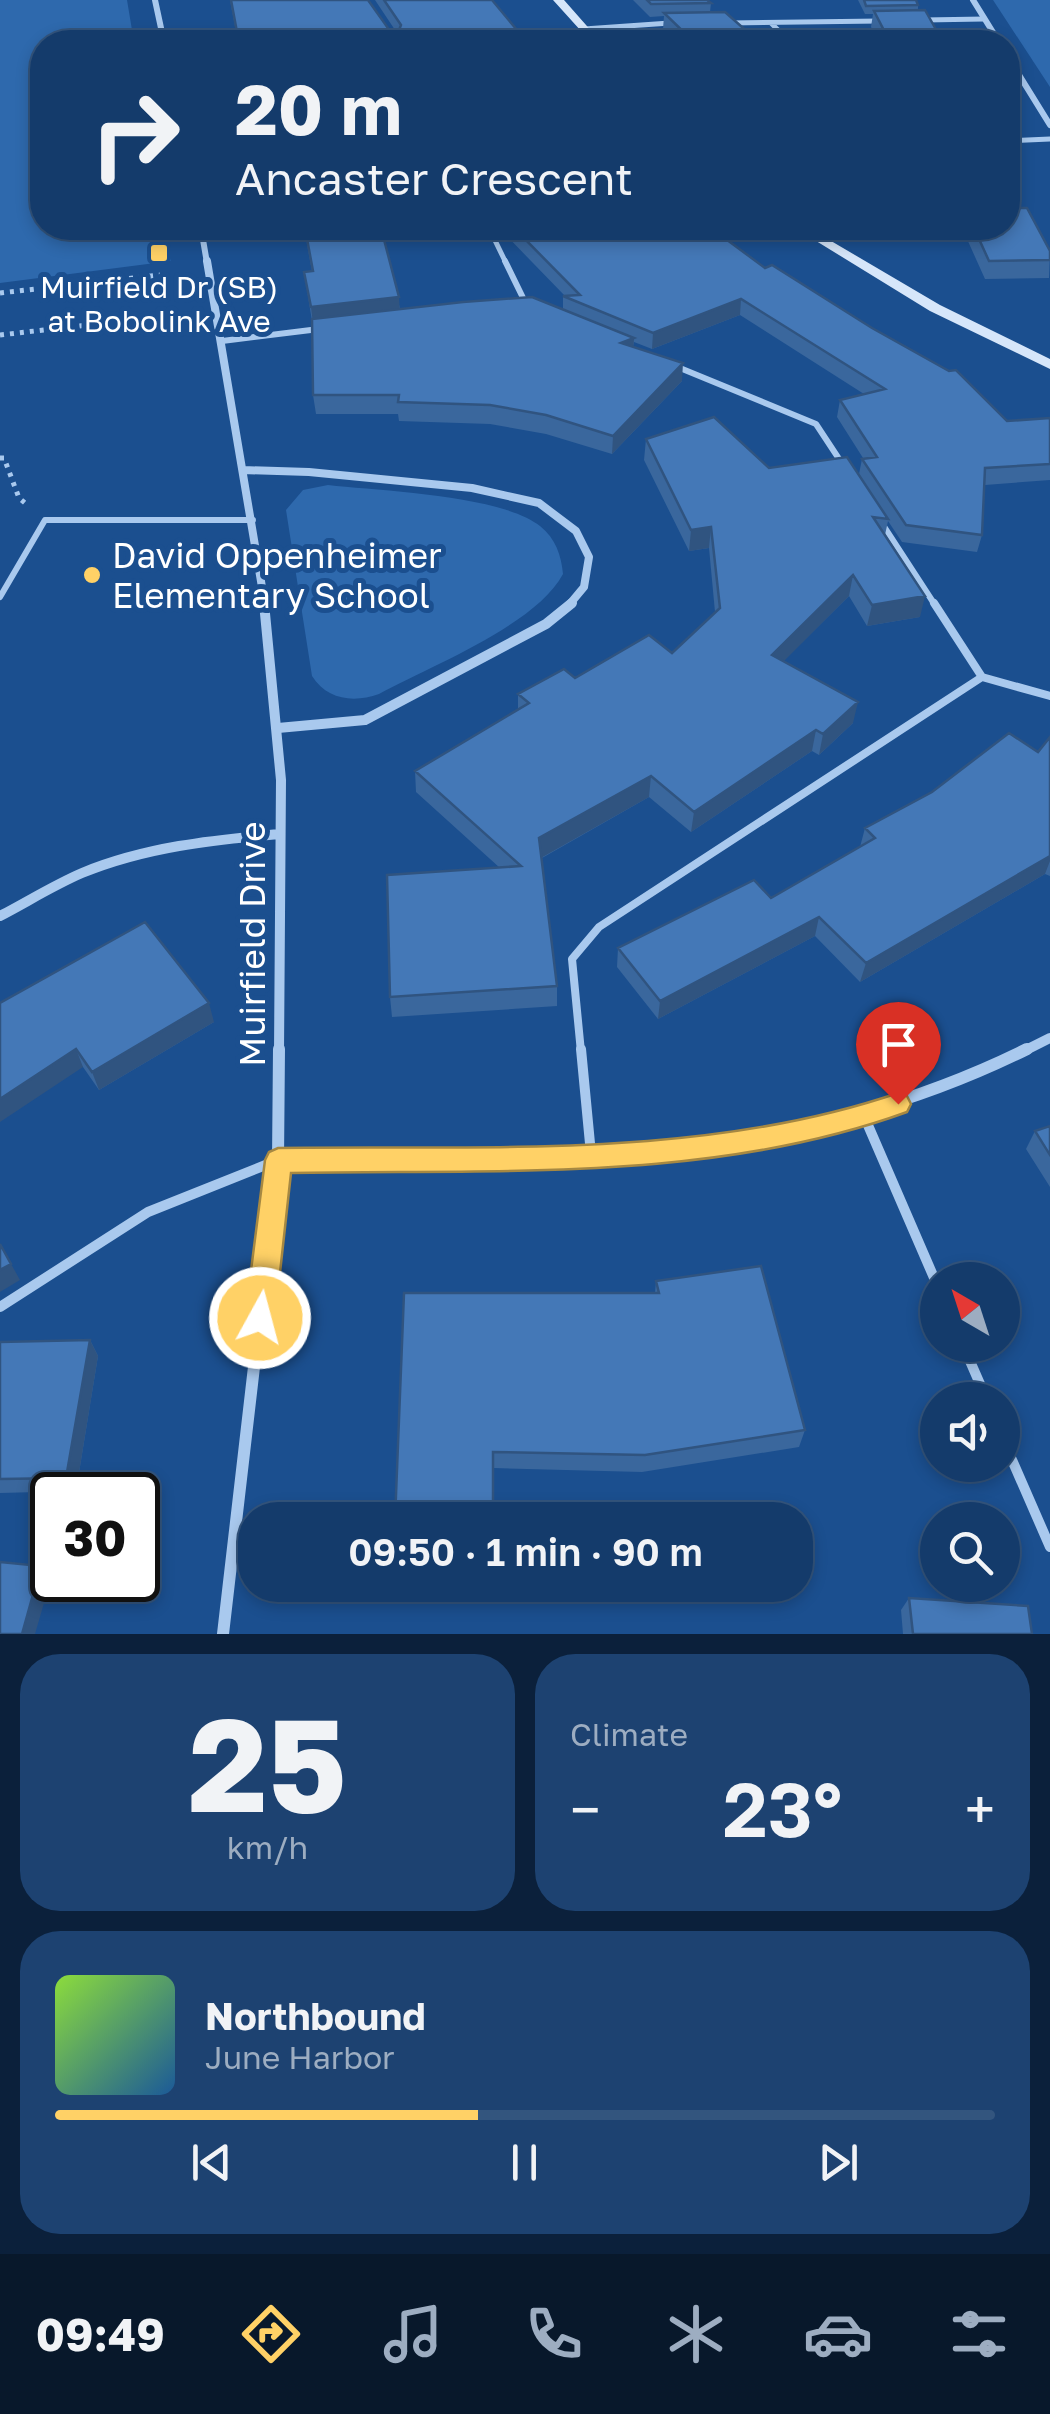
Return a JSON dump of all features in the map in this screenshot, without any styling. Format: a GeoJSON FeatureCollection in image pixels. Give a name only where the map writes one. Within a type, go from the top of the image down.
{"type":"FeatureCollection","features":[{"type":"Feature","properties":{"kind":"street"},"geometry":{"type":"LineString","coordinates":[[155,0],[161,30]]}},
{"type":"Feature","properties":{"kind":"street"},"geometry":{"type":"LineString","coordinates":[[558,0],[584,29]]}},
{"type":"Feature","properties":{"kind":"street"},"geometry":{"type":"LineString","coordinates":[[973,0],[991,30]]}},
{"type":"Feature","properties":{"kind":"street"},"geometry":{"type":"LineString","coordinates":[[1020,76],[1050,125]]}},
{"type":"Feature","properties":{"kind":"street","name":"Muirfield Drive"},"geometry":{"type":"LineString","coordinates":[[202,240],[253,520],[274,664],[280,834],[278,1160],[223,1634]]}},
{"type":"Feature","properties":{"kind":"street"},"geometry":{"type":"LineString","coordinates":[[820,240],[921,300],[1050,365]]}},
{"type":"Feature","properties":{"kind":"street"},"geometry":{"type":"LineString","coordinates":[[244,470],[300,470],[528,498],[574,526],[587,546],[590,564],[586,585],[570,606],[546,624],[364,720],[278,728]]}},
{"type":"Feature","properties":{"kind":"street"},"geometry":{"type":"LineString","coordinates":[[0,916],[82,873],[144,853],[222,839],[280,834]]}},
{"type":"Feature","properties":{"kind":"street"},"geometry":{"type":"LineString","coordinates":[[278,1160],[591,1156],[726,1144],[864,1116],[998,1068],[1050,1038]]}},
{"type":"Feature","properties":{"kind":"lane"},"geometry":{"type":"LineString","coordinates":[[906,20],[984,19]]}},
{"type":"Feature","properties":{"kind":"lane"},"geometry":{"type":"LineString","coordinates":[[714,23],[887,21]]}},
{"type":"Feature","properties":{"kind":"lane"},"geometry":{"type":"LineString","coordinates":[[584,29],[676,23]]}},
{"type":"Feature","properties":{"kind":"lane"},"geometry":{"type":"LineString","coordinates":[[771,23],[778,30]]}},
{"type":"Feature","properties":{"kind":"lane"},"geometry":{"type":"LineString","coordinates":[[1020,141],[1050,140]]}},
{"type":"Feature","properties":{"kind":"lane"},"geometry":{"type":"LineString","coordinates":[[495,240],[527,306]]}},
{"type":"Feature","properties":{"kind":"lane"},"geometry":{"type":"LineString","coordinates":[[508,308],[527,306],[545,313]]}},
{"type":"Feature","properties":{"kind":"lane"},"geometry":{"type":"LineString","coordinates":[[222,341],[335,327]]}},
{"type":"Feature","properties":{"kind":"lane"},"geometry":{"type":"LineString","coordinates":[[672,365],[816,424],[847,472]]}},
{"type":"Feature","properties":{"kind":"lane"},"geometry":{"type":"LineString","coordinates":[[878,519],[982,677],[1050,696]]}},
{"type":"Feature","properties":{"kind":"lane"},"geometry":{"type":"LineString","coordinates":[[0,597],[45,520],[253,520]]}},
{"type":"Feature","properties":{"kind":"lane"},"geometry":{"type":"LineString","coordinates":[[591,1156],[572,959],[599,927],[982,677]]}},
{"type":"Feature","properties":{"kind":"lane"},"geometry":{"type":"LineString","coordinates":[[864,1116],[928,1262]]}},
{"type":"Feature","properties":{"kind":"lane"},"geometry":{"type":"LineString","coordinates":[[0,1307],[148,1212],[278,1160]]}},
{"type":"Feature","properties":{"kind":"lane"},"geometry":{"type":"LineString","coordinates":[[1020,1478],[1050,1547]]}},
{"type":"Feature","properties":{"kind":"path"},"geometry":{"type":"LineString","coordinates":[[0,293],[160,275]]}},
{"type":"Feature","properties":{"kind":"path"},"geometry":{"type":"LineString","coordinates":[[0,335],[166,316]]}},
{"type":"Feature","properties":{"kind":"path"},"geometry":{"type":"LineString","coordinates":[[0,458],[4,458],[19,498],[45,520]]}},
{"type":"Feature","properties":{"kind":"shaded area"},"geometry":{"type":"Polygon","coordinates":[[[0,0],[127,0],[132,30],[30,30],[30,240],[167,240],[171,261],[0,283],[0,0]]]}},
{"type":"Feature","properties":{"kind":"shaded area"},"geometry":{"type":"Polygon","coordinates":[[[993,0],[1050,0],[1050,87],[1020,41],[1020,30],[1013,30],[993,0]]]}},
{"type":"Feature","properties":{"kind":"shaded area"},"geometry":{"type":"Polygon","coordinates":[[[328,485],[439,496],[498,507],[522,516],[550,536],[563,574],[530,610],[480,643],[379,694],[351,699],[333,695],[312,676],[286,510],[303,490],[328,485]]]}},
{"type":"Feature","properties":{"kind":"building"},"geometry":{"type":"Polygon","coordinates":[[[231,0],[368,0],[389,30],[237,30],[231,0]]]}},
{"type":"Feature","properties":{"kind":"building"},"geometry":{"type":"Polygon","coordinates":[[[384,0],[492,0],[517,30],[399,30],[401,25],[384,0]]]}},
{"type":"Feature","properties":{"kind":"building"},"geometry":{"type":"Polygon","coordinates":[[[647,0],[707,0],[711,3],[651,4],[647,0]]]}},
{"type":"Feature","properties":{"kind":"building"},"geometry":{"type":"Polygon","coordinates":[[[864,0],[916,0],[918,5],[866,6],[864,0]]]}},
{"type":"Feature","properties":{"kind":"building"},"geometry":{"type":"Polygon","coordinates":[[[925,10],[936,30],[884,30],[874,11],[925,10]]]}},
{"type":"Feature","properties":{"kind":"building"},"geometry":{"type":"Polygon","coordinates":[[[725,12],[745,30],[682,30],[664,13],[725,12]]]}},
{"type":"Feature","properties":{"kind":"building"},"geometry":{"type":"Polygon","coordinates":[[[1020,208],[1027,208],[1050,251],[1050,260],[989,261],[979,240],[1020,240],[1020,208]]]}},
{"type":"Feature","properties":{"kind":"building"},"geometry":{"type":"Polygon","coordinates":[[[307,240],[384,240],[399,297],[311,307],[304,272],[313,271],[307,240]]]}},
{"type":"Feature","properties":{"kind":"building"},"geometry":{"type":"Polygon","coordinates":[[[526,240],[727,240],[765,268],[772,265],[872,328],[949,371],[956,370],[1007,421],[1050,418],[1050,464],[985,468],[982,535],[906,525],[862,459],[877,457],[840,400],[885,389],[741,299],[653,333],[563,296],[580,295],[526,240]]]}},
{"type":"Feature","properties":{"kind":"building"},"geometry":{"type":"Polygon","coordinates":[[[532,297],[634,338],[621,343],[683,363],[613,436],[546,415],[490,405],[398,402],[399,395],[313,395],[312,319],[532,297]]]}},
{"type":"Feature","properties":{"kind":"building"},"geometry":{"type":"Polygon","coordinates":[[[714,417],[769,468],[847,457],[888,519],[873,517],[925,596],[872,605],[853,575],[772,655],[858,702],[823,734],[816,730],[694,812],[651,776],[539,838],[557,986],[390,997],[387,875],[521,866],[415,771],[529,703],[518,694],[564,669],[575,678],[649,635],[672,653],[720,608],[711,527],[691,530],[646,439],[714,417]]]}},
{"type":"Feature","properties":{"kind":"building"},"geometry":{"type":"Polygon","coordinates":[[[1009,733],[1038,752],[1050,737],[1050,856],[866,963],[819,917],[660,1001],[618,948],[754,880],[771,898],[875,838],[865,828],[932,792],[1009,733]]]}},
{"type":"Feature","properties":{"kind":"building"},"geometry":{"type":"Polygon","coordinates":[[[145,922],[209,1003],[92,1072],[76,1049],[0,1099],[0,1003],[145,922]]]}},
{"type":"Feature","properties":{"kind":"building"},"geometry":{"type":"Polygon","coordinates":[[[1050,1126],[1050,1155],[1035,1131],[1050,1126]]]}},
{"type":"Feature","properties":{"kind":"building"},"geometry":{"type":"Polygon","coordinates":[[[0,1244],[11,1264],[0,1270],[0,1244]]]}},
{"type":"Feature","properties":{"kind":"building"},"geometry":{"type":"Polygon","coordinates":[[[761,1266],[805,1430],[645,1455],[493,1452],[493,1502],[396,1502],[404,1293],[659,1293],[656,1281],[761,1266]]]}},
{"type":"Feature","properties":{"kind":"building"},"geometry":{"type":"Polygon","coordinates":[[[90,1340],[67,1472],[30,1472],[30,1479],[0,1479],[0,1342],[90,1340]]]}},
{"type":"Feature","properties":{"kind":"building"},"geometry":{"type":"Polygon","coordinates":[[[0,1562],[30,1565],[31,1602],[22,1634],[0,1634],[0,1562]]]}},
{"type":"Feature","properties":{"kind":"building"},"geometry":{"type":"Polygon","coordinates":[[[909,1598],[920,1599],[920,1602],[1028,1606],[1032,1634],[913,1634],[909,1598]]]}},
{"type":"Feature","properties":{"kind":"place","name":"Muirfield Dr (SB) at Bobolink Ave"},"geometry":{"type":"Point","coordinates":[159,253]}},
{"type":"Feature","properties":{"kind":"place","name":"David Oppenheimer Elementary School"},"geometry":{"type":"Point","coordinates":[92,575]}},
{"type":"Feature","properties":{"kind":"route"},"geometry":{"type":"LineString","coordinates":[[260,1318],[278,1160],[591,1156],[726,1144],[864,1116],[898,1104]]}}]}
